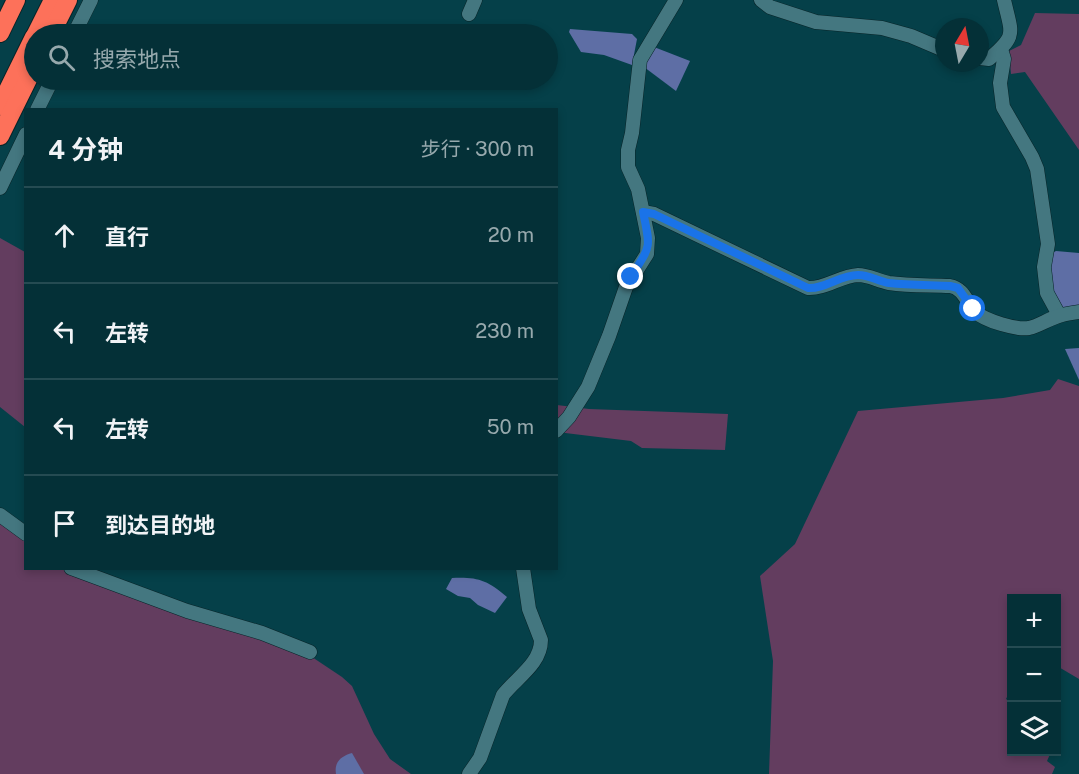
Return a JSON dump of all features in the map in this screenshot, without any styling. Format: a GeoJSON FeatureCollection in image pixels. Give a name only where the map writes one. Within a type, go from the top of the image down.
{"type":"FeatureCollection","features":[{"type":"Feature","properties":{"kind":"highway"},"geometry":{"type":"LineString","coordinates":[[0,33],[16,0]]}},
{"type":"Feature","properties":{"kind":"highway"},"geometry":{"type":"LineString","coordinates":[[41,24],[53,0]]}},
{"type":"Feature","properties":{"kind":"highway"},"geometry":{"type":"LineString","coordinates":[[56,24],[68,0]]}},
{"type":"Feature","properties":{"kind":"highway"},"geometry":{"type":"LineString","coordinates":[[0,106],[24,58]]}},
{"type":"Feature","properties":{"kind":"highway"},"geometry":{"type":"LineString","coordinates":[[0,136],[24,87]]}},
{"type":"Feature","properties":{"kind":"street"},"geometry":{"type":"LineString","coordinates":[[79,24],[91,0]]}},
{"type":"Feature","properties":{"kind":"street"},"geometry":{"type":"LineString","coordinates":[[469,14],[475,0]]}},
{"type":"Feature","properties":{"kind":"street"},"geometry":{"type":"LineString","coordinates":[[558,429],[569,417],[588,387],[626,287],[646,254],[648,238],[643,212],[638,189],[628,167],[627,157],[632,133],[638,68],[643,53],[676,0]]}},
{"type":"Feature","properties":{"kind":"street"},"geometry":{"type":"LineString","coordinates":[[761,0],[770,7],[816,22],[882,28],[911,36],[935,47]]}},
{"type":"Feature","properties":{"kind":"street"},"geometry":{"type":"LineString","coordinates":[[989,58],[1007,43],[1010,35],[1004,0]]}},
{"type":"Feature","properties":{"kind":"street"},"geometry":{"type":"LineString","coordinates":[[1001,49],[1004,59],[1000,83],[1003,107],[1037,169],[1048,244],[1044,267],[1047,293],[1059,315]]}},
{"type":"Feature","properties":{"kind":"street"},"geometry":{"type":"LineString","coordinates":[[39,108],[47,90]]}},
{"type":"Feature","properties":{"kind":"street"},"geometry":{"type":"LineString","coordinates":[[0,188],[24,138]]}},
{"type":"Feature","properties":{"kind":"street"},"geometry":{"type":"LineString","coordinates":[[643,212],[654,214],[808,288],[817,288],[845,276],[866,276],[889,283],[956,287],[966,297],[976,313],[1000,324],[1029,328],[1059,315],[1079,312]]}},
{"type":"Feature","properties":{"kind":"street"},"geometry":{"type":"LineString","coordinates":[[0,515],[24,533]]}},
{"type":"Feature","properties":{"kind":"street"},"geometry":{"type":"LineString","coordinates":[[76,570],[187,611],[262,633],[310,652]]}},
{"type":"Feature","properties":{"kind":"street"},"geometry":{"type":"LineString","coordinates":[[469,774],[480,758],[503,696],[509,687],[524,675],[541,645],[529,609],[523,570]]}},
{"type":"Feature","properties":{"kind":"shaded area"},"geometry":{"type":"Polygon","coordinates":[[[1035,13],[1079,14],[1079,150],[1025,72],[1011,74],[1009,51],[1021,45],[1035,13]]]}},
{"type":"Feature","properties":{"kind":"shaded area"},"geometry":{"type":"Polygon","coordinates":[[[0,238],[24,251],[24,426],[0,407],[0,238]]]}},
{"type":"Feature","properties":{"kind":"shaded area"},"geometry":{"type":"Polygon","coordinates":[[[1058,379],[1079,386],[1079,679],[1061,668],[1061,594],[1007,594],[1006,699],[1007,756],[1049,756],[1047,761],[1055,767],[1052,774],[769,774],[773,661],[760,576],[795,544],[858,411],[1003,398],[1050,390],[1058,379]]]}},
{"type":"Feature","properties":{"kind":"shaded area"},"geometry":{"type":"Polygon","coordinates":[[[558,405],[589,409],[728,414],[725,450],[642,448],[631,441],[558,432],[558,405]]]}},
{"type":"Feature","properties":{"kind":"shaded area"},"geometry":{"type":"Polygon","coordinates":[[[0,519],[24,536],[24,570],[70,570],[309,655],[352,686],[374,734],[390,759],[411,774],[0,774],[0,519]]]}},
{"type":"Feature","properties":{"kind":"water"},"geometry":{"type":"Polygon","coordinates":[[[570,29],[632,34],[637,39],[632,65],[604,55],[581,52],[569,32],[570,29]]]}},
{"type":"Feature","properties":{"kind":"water"},"geometry":{"type":"Polygon","coordinates":[[[654,47],[690,61],[676,91],[644,67],[654,47]]]}},
{"type":"Feature","properties":{"kind":"water"},"geometry":{"type":"Polygon","coordinates":[[[1056,251],[1079,253],[1079,308],[1063,309],[1048,282],[1052,253],[1056,251]]]}},
{"type":"Feature","properties":{"kind":"water"},"geometry":{"type":"Polygon","coordinates":[[[1079,348],[1079,380],[1065,349],[1079,348]]]}},
{"type":"Feature","properties":{"kind":"water"},"geometry":{"type":"Polygon","coordinates":[[[452,578],[482,581],[507,597],[495,613],[478,605],[470,598],[458,596],[446,589],[452,578]]]}},
{"type":"Feature","properties":{"kind":"water"},"geometry":{"type":"Polygon","coordinates":[[[352,753],[364,774],[336,774],[339,760],[352,753]]]}},
{"type":"Feature","properties":{"kind":"route"},"geometry":{"type":"LineString","coordinates":[[631,277],[644,259],[648,248],[643,212],[654,214],[804,287],[817,288],[838,278],[856,275],[872,277],[889,283],[950,286],[958,288],[973,309]]}}]}
